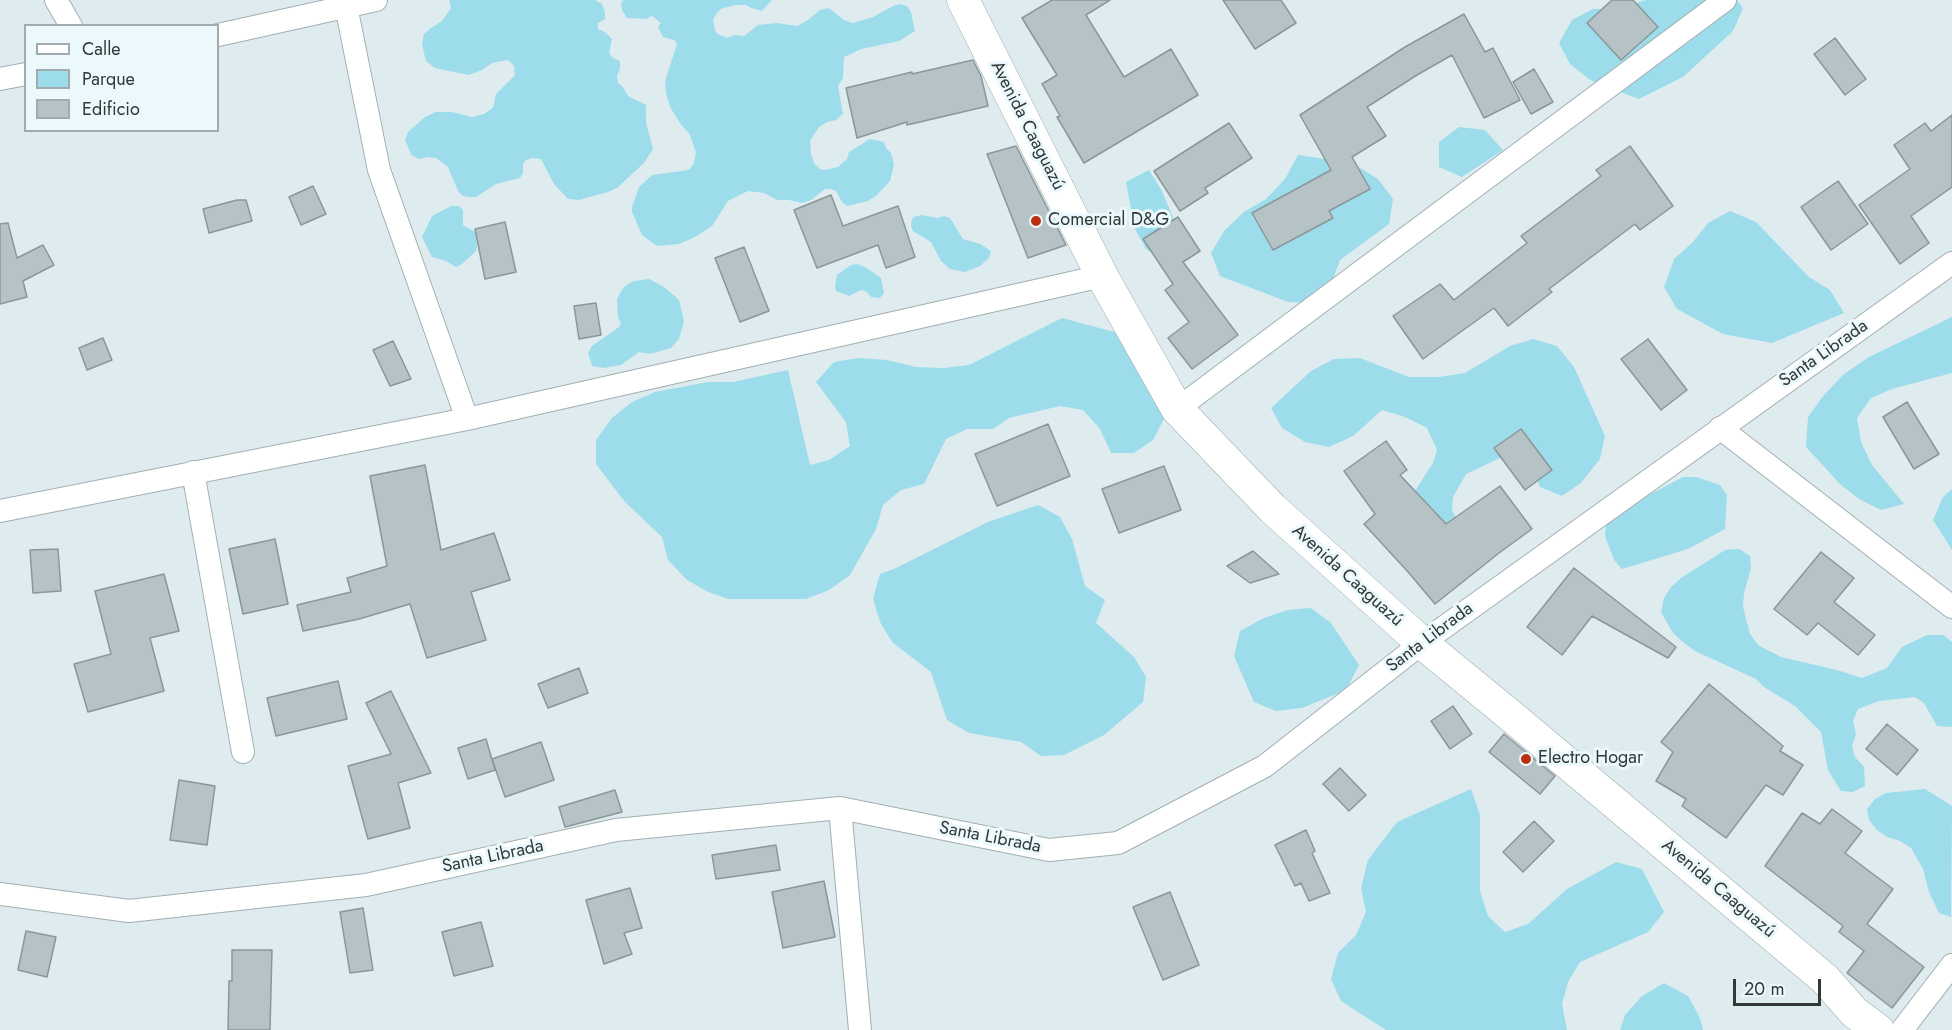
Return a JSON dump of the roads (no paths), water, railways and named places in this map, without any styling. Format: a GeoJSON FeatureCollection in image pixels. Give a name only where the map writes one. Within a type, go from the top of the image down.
{"type":"FeatureCollection","features":[{"type":"Feature","properties":{"kind":"street"},"geometry":{"type":"LineString","coordinates":[[56,0],[70,24]]}},
{"type":"Feature","properties":{"kind":"street"},"geometry":{"type":"LineString","coordinates":[[219,35],[376,0]]}},
{"type":"Feature","properties":{"kind":"street"},"geometry":{"type":"LineString","coordinates":[[1177,409],[1725,0]]}},
{"type":"Feature","properties":{"kind":"street","name":"Avenida Caaguazú"},"geometry":{"type":"LineString","coordinates":[[968,2],[1102,276],[1177,409],[1273,509],[1422,643],[1825,979],[1858,1024]]}},
{"type":"Feature","properties":{"kind":"street"},"geometry":{"type":"LineString","coordinates":[[346,6],[379,170],[467,419]]}},
{"type":"Feature","properties":{"kind":"street"},"geometry":{"type":"LineString","coordinates":[[0,79],[24,74]]}},
{"type":"Feature","properties":{"kind":"street","name":"Santa Librada"},"geometry":{"type":"LineString","coordinates":[[0,894],[129,911],[366,885],[616,830],[840,808],[1049,850],[1118,843],[1265,766],[1422,643],[1952,263]]}},
{"type":"Feature","properties":{"kind":"street"},"geometry":{"type":"LineString","coordinates":[[0,511],[467,419],[1102,276]]}},
{"type":"Feature","properties":{"kind":"street"},"geometry":{"type":"LineString","coordinates":[[1720,428],[1952,607]]}},
{"type":"Feature","properties":{"kind":"street"},"geometry":{"type":"LineString","coordinates":[[193,472],[243,752]]}},
{"type":"Feature","properties":{"kind":"street"},"geometry":{"type":"LineString","coordinates":[[840,808],[860,1030]]}},
{"type":"Feature","properties":{"kind":"street"},"geometry":{"type":"LineString","coordinates":[[1902,1030],[1952,964]]}},
{"type":"Feature","properties":{"kind":"place","name":"Comercial D&G"},"geometry":{"type":"Point","coordinates":[1036,221]}},
{"type":"Feature","properties":{"kind":"place","name":"Electro Hogar"},"geometry":{"type":"Point","coordinates":[1526,759]}}]}
